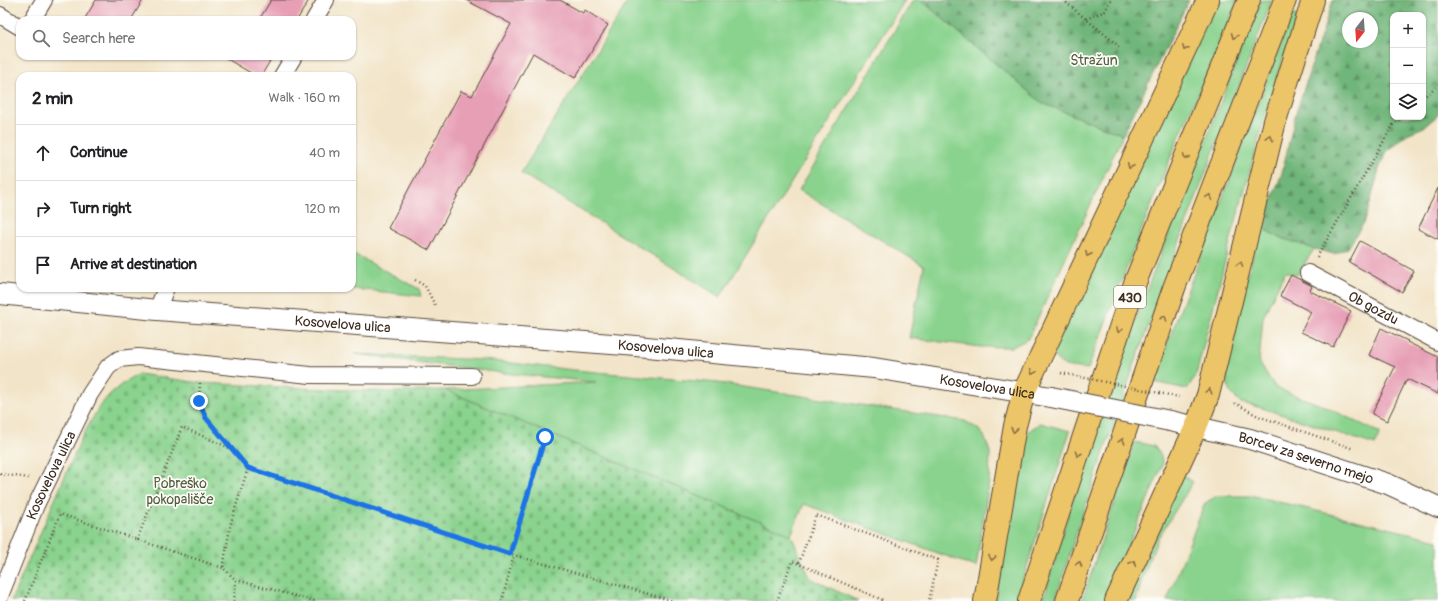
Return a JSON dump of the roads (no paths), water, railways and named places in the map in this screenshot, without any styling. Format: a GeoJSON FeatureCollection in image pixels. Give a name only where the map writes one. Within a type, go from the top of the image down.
{"type":"FeatureCollection","features":[{"type":"Feature","properties":{"kind":"highway"},"geometry":{"type":"LineString","coordinates":[[985,601],[1015,426],[1024,392],[1208,0]]}},
{"type":"Feature","properties":{"kind":"highway","name":"430"},"geometry":{"type":"LineString","coordinates":[[1029,601],[1136,280],[1249,0]]}},
{"type":"Feature","properties":{"kind":"highway","name":"430"},"geometry":{"type":"LineString","coordinates":[[1067,601],[1174,288],[1285,0]]}},
{"type":"Feature","properties":{"kind":"highway"},"geometry":{"type":"LineString","coordinates":[[1116,601],[1196,427],[1208,395],[1275,121],[1313,0]]}},
{"type":"Feature","properties":{"kind":"street"},"geometry":{"type":"LineString","coordinates":[[34,16],[44,0]]}},
{"type":"Feature","properties":{"kind":"street"},"geometry":{"type":"LineString","coordinates":[[316,16],[326,0]]}},
{"type":"Feature","properties":{"kind":"street"},"geometry":{"type":"LineString","coordinates":[[0,15],[16,25]]}},
{"type":"Feature","properties":{"kind":"street"},"geometry":{"type":"LineString","coordinates":[[284,72],[292,60]]}},
{"type":"Feature","properties":{"kind":"street","name":"Ob gozdu"},"geometry":{"type":"LineString","coordinates":[[1308,273],[1438,342]]}},
{"type":"Feature","properties":{"kind":"street"},"geometry":{"type":"LineString","coordinates":[[157,310],[164,292]]}},
{"type":"Feature","properties":{"kind":"street","name":"Kosovelova ulica"},"geometry":{"type":"LineString","coordinates":[[0,294],[157,310],[625,345],[858,366],[1024,392],[1170,421]]}},
{"type":"Feature","properties":{"kind":"street","name":"Kosovelova ulica"},"geometry":{"type":"LineString","coordinates":[[0,596],[36,505],[90,394],[108,367],[119,358],[138,357],[310,375],[472,376]]}},
{"type":"Feature","properties":{"kind":"street","name":"Borcev za severno mejo"},"geometry":{"type":"LineString","coordinates":[[1170,421],[1250,440],[1388,484],[1438,507]]}},
{"type":"Feature","properties":{"kind":"park label","name":"Stražun"},"geometry":{"type":"Point","coordinates":[1094,60]}},
{"type":"Feature","properties":{"kind":"park label","name":"Pobreško pokopališče"},"geometry":{"type":"Point","coordinates":[180,492]}}]}
